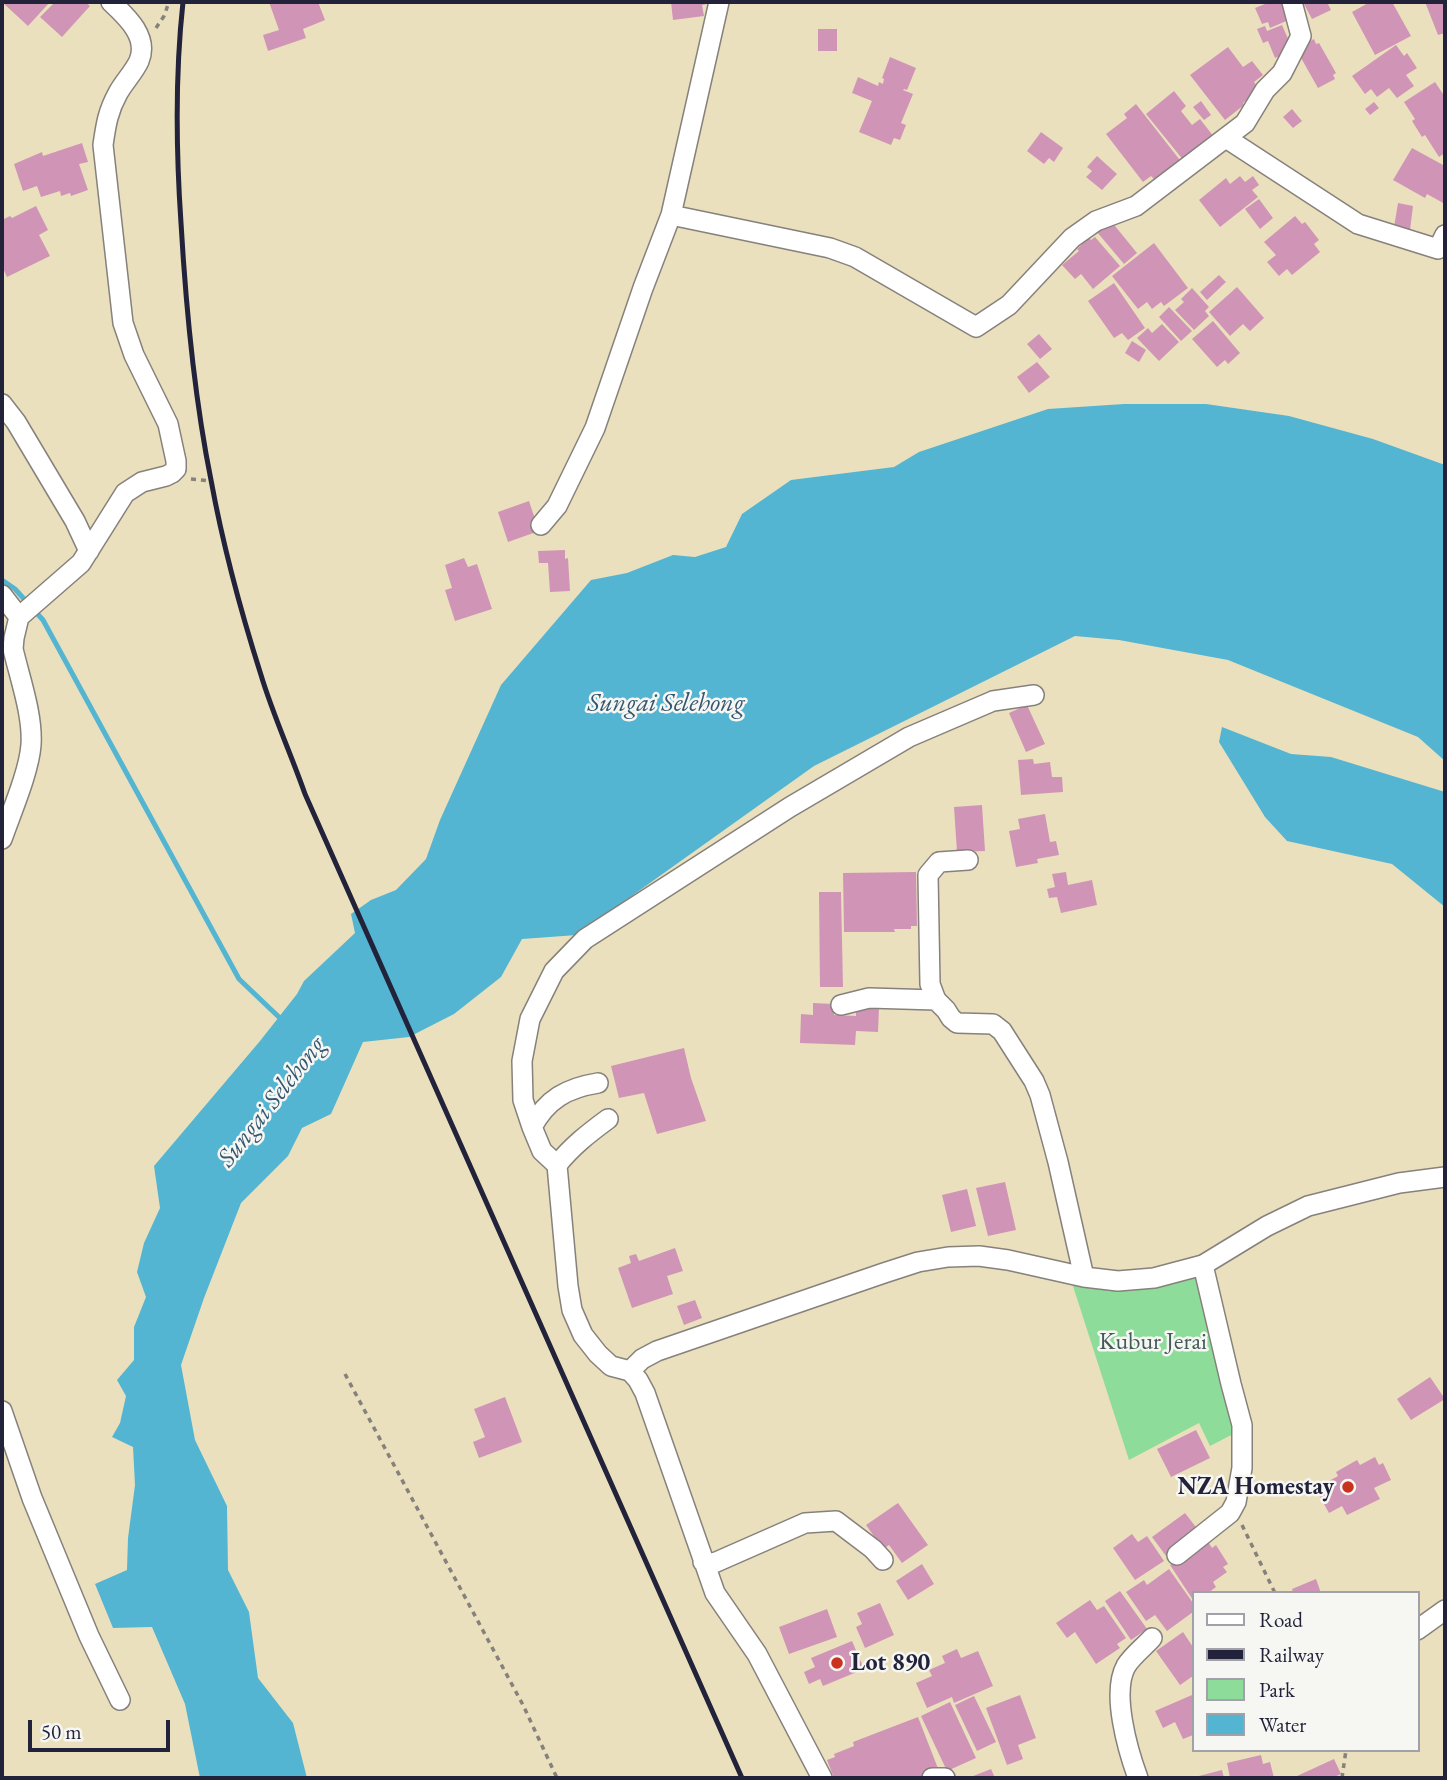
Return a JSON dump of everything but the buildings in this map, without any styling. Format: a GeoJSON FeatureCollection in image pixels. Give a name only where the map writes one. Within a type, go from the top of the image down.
{"type":"FeatureCollection","features":[{"type":"Feature","properties":{"kind":"street"},"geometry":{"type":"LineString","coordinates":[[2,839],[27,766],[31,746],[30,724],[8,650],[26,610],[81,563],[125,493],[142,482],[172,473],[176,469],[177,461],[168,424],[134,355],[122,323],[103,145],[107,118],[143,48],[136,28],[111,2]]}},
{"type":"Feature","properties":{"kind":"street"},"geometry":{"type":"LineString","coordinates":[[541,525],[557,506],[595,428],[671,215],[719,2]]}},
{"type":"Feature","properties":{"kind":"street"},"geometry":{"type":"LineString","coordinates":[[671,215],[831,248],[855,257],[976,327],[1009,305],[1072,238],[1096,220],[1136,206],[1245,123],[1265,90],[1282,74],[1301,36],[1292,2]]}},
{"type":"Feature","properties":{"kind":"street"},"geometry":{"type":"LineString","coordinates":[[1226,138],[1358,223],[1443,245]]}},
{"type":"Feature","properties":{"kind":"street"},"geometry":{"type":"LineString","coordinates":[[2,404],[16,422],[69,510],[89,551]]}},
{"type":"Feature","properties":{"kind":"street"},"geometry":{"type":"LineString","coordinates":[[2,595],[26,610]]}},
{"type":"Feature","properties":{"kind":"street"},"geometry":{"type":"LineString","coordinates":[[822,1778],[757,1654],[715,1593],[645,1393],[630,1371],[611,1366],[598,1354],[583,1335],[572,1310],[557,1164],[542,1151],[523,1100],[522,1061],[530,1019],[554,971],[585,939],[790,807],[909,737],[993,701],[1034,695]]}},
{"type":"Feature","properties":{"kind":"street"},"geometry":{"type":"LineString","coordinates":[[968,860],[939,862],[928,875],[930,984],[936,1000],[957,1023],[993,1024],[1002,1031],[1034,1081],[1054,1149],[1084,1277]]}},
{"type":"Feature","properties":{"kind":"street"},"geometry":{"type":"LineString","coordinates":[[841,1005],[869,998],[936,1000]]}},
{"type":"Feature","properties":{"kind":"street"},"geometry":{"type":"LineString","coordinates":[[532,1127],[539,1114],[559,1095],[598,1083]]}},
{"type":"Feature","properties":{"kind":"street"},"geometry":{"type":"LineString","coordinates":[[557,1164],[584,1136],[608,1119]]}},
{"type":"Feature","properties":{"kind":"street"},"geometry":{"type":"LineString","coordinates":[[630,1371],[642,1359],[657,1351],[918,1262],[979,1256],[1084,1277],[1118,1281],[1154,1278],[1203,1265],[1267,1226],[1308,1206],[1399,1183],[1445,1177]]}},
{"type":"Feature","properties":{"kind":"street"},"geometry":{"type":"LineString","coordinates":[[1177,1555],[1234,1507],[1242,1468],[1242,1425],[1203,1265]]}},
{"type":"Feature","properties":{"kind":"street"},"geometry":{"type":"LineString","coordinates":[[2,1411],[33,1498],[89,1636],[120,1700]]}},
{"type":"Feature","properties":{"kind":"street"},"geometry":{"type":"LineString","coordinates":[[703,1562],[714,1563],[805,1523],[836,1521],[883,1560]]}},
{"type":"Feature","properties":{"kind":"street"},"geometry":{"type":"LineString","coordinates":[[1419,1629],[1445,1610]]}},
{"type":"Feature","properties":{"kind":"street"},"geometry":{"type":"LineString","coordinates":[[1138,1778],[1127,1747],[1120,1686],[1125,1667],[1152,1638]]}},
{"type":"Feature","properties":{"kind":"street"},"geometry":{"type":"LineString","coordinates":[[932,1778],[945,1778]]}},
{"type":"Feature","properties":{"kind":"path"},"geometry":{"type":"LineString","coordinates":[[345,1374],[523,1705],[557,1778]]}},
{"type":"Feature","properties":{"kind":"path"},"geometry":{"type":"LineString","coordinates":[[1234,1507],[1274,1591]]}},
{"type":"Feature","properties":{"kind":"path"},"geometry":{"type":"LineString","coordinates":[[1342,1778],[1346,1752]]}},
{"type":"Feature","properties":{"kind":"green space","name":"Kubur Jerai"},"geometry":{"type":"Polygon","coordinates":[[[1197,1274],[1237,1432],[1210,1446],[1199,1423],[1129,1460],[1072,1283],[1197,1274]]]}},
{"type":"Feature","properties":{"kind":"water","name":"Sungai Selehong"},"geometry":{"type":"Polygon","coordinates":[[[1124,404],[1206,404],[1289,416],[1373,439],[1445,465],[1445,761],[1418,737],[1228,660],[1119,640],[1075,636],[814,766],[577,935],[522,939],[501,977],[454,1014],[409,1037],[363,1042],[331,1114],[302,1128],[288,1156],[241,1203],[181,1365],[195,1440],[227,1506],[228,1570],[249,1612],[258,1678],[293,1723],[307,1778],[200,1778],[185,1704],[152,1627],[113,1628],[95,1584],[127,1570],[135,1485],[133,1447],[112,1437],[120,1423],[126,1396],[117,1380],[134,1360],[134,1327],[146,1297],[137,1272],[144,1243],[160,1208],[154,1166],[260,1041],[304,981],[355,933],[351,914],[371,900],[396,890],[426,859],[440,820],[501,685],[591,580],[627,573],[673,555],[695,557],[726,547],[742,514],[791,480],[894,467],[919,452],[1048,409],[1124,404]]]}},
{"type":"Feature","properties":{"kind":"water"},"geometry":{"type":"Polygon","coordinates":[[[1222,727],[1291,754],[1331,757],[1445,792],[1445,907],[1392,864],[1287,841],[1265,817],[1219,742],[1222,727]]]}},
{"type":"Feature","properties":{"kind":"waterway"},"geometry":{"type":"LineString","coordinates":[[2,580],[15,589],[43,620],[239,979],[282,1020]]}},
{"type":"Feature","properties":{"kind":"railway"},"geometry":{"type":"LineString","coordinates":[[183,2],[177,140],[183,255],[192,352],[205,448],[221,529],[261,675],[305,794],[742,1778]]}},
{"type":"Feature","properties":{"kind":"place","name":"NZA Homestay"},"geometry":{"type":"Point","coordinates":[1348,1487]}},
{"type":"Feature","properties":{"kind":"place","name":"Lot 890"},"geometry":{"type":"Point","coordinates":[837,1663]}}]}
